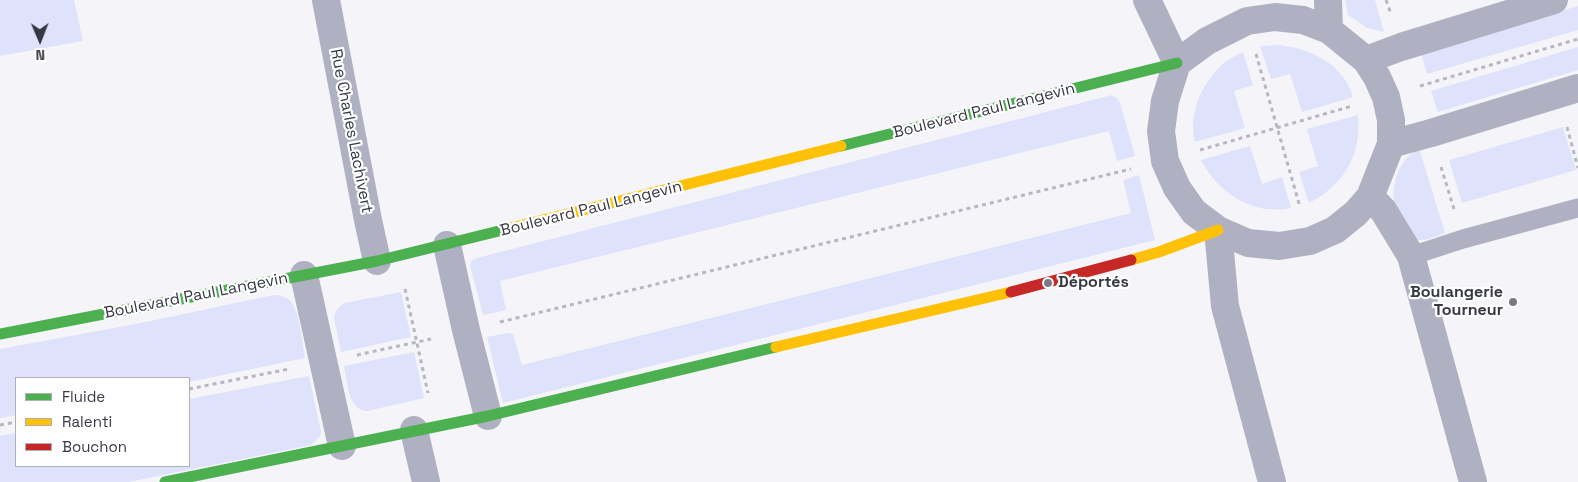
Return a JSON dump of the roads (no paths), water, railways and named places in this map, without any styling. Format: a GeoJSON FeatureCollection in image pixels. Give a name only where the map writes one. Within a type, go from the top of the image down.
{"type":"FeatureCollection","features":[{"type":"Feature","properties":{"kind":"street","name":"Rue Charles Lachivert"},"geometry":{"type":"LineString","coordinates":[[326,0],[368,220],[388,258]]}},
{"type":"Feature","properties":{"kind":"street"},"geometry":{"type":"LineString","coordinates":[[1147,0],[1177,63]]}},
{"type":"Feature","properties":{"kind":"street"},"geometry":{"type":"LineString","coordinates":[[1328,0],[1329,30]]}},
{"type":"Feature","properties":{"kind":"street"},"geometry":{"type":"LineString","coordinates":[[1366,60],[1401,47],[1554,0]]}},
{"type":"Feature","properties":{"kind":"street"},"geometry":{"type":"LineString","coordinates":[[1275,17],[1303,20],[1329,30],[1366,60],[1378,77],[1386,97],[1390,120],[1390,144],[1370,197],[1356,213],[1335,230],[1310,241],[1279,246],[1248,243],[1218,230],[1194,212],[1176,188],[1165,161],[1161,131],[1165,101],[1177,63],[1207,40],[1247,21],[1275,17]]}},
{"type":"Feature","properties":{"kind":"street","name":"Boulevard Paul Langevin"},"geometry":{"type":"LineString","coordinates":[[0,334],[447,245],[1177,63]]}},
{"type":"Feature","properties":{"kind":"street"},"geometry":{"type":"LineString","coordinates":[[1390,144],[1578,88]]}},
{"type":"Feature","properties":{"kind":"street"},"geometry":{"type":"LineString","coordinates":[[1370,197],[1383,210],[1411,256],[1473,482]]}},
{"type":"Feature","properties":{"kind":"street"},"geometry":{"type":"LineString","coordinates":[[165,482],[488,416],[1048,283],[1159,252],[1218,230]]}},
{"type":"Feature","properties":{"kind":"street"},"geometry":{"type":"LineString","coordinates":[[1218,230],[1225,306],[1272,482]]}},
{"type":"Feature","properties":{"kind":"street"},"geometry":{"type":"LineString","coordinates":[[447,245],[488,416]]}},
{"type":"Feature","properties":{"kind":"street"},"geometry":{"type":"LineString","coordinates":[[304,275],[342,446]]}},
{"type":"Feature","properties":{"kind":"street"},"geometry":{"type":"LineString","coordinates":[[425,428],[426,482]]}},
{"type":"Feature","properties":{"kind":"lane"},"geometry":{"type":"LineString","coordinates":[[1411,256],[1463,239],[1578,208]]}},
{"type":"Feature","properties":{"kind":"place","name":"Déportés"},"geometry":{"type":"Point","coordinates":[1048,283]}},
{"type":"Feature","properties":{"kind":"place","name":"Boulangerie Tourneur"},"geometry":{"type":"Point","coordinates":[1513,302]}}]}
